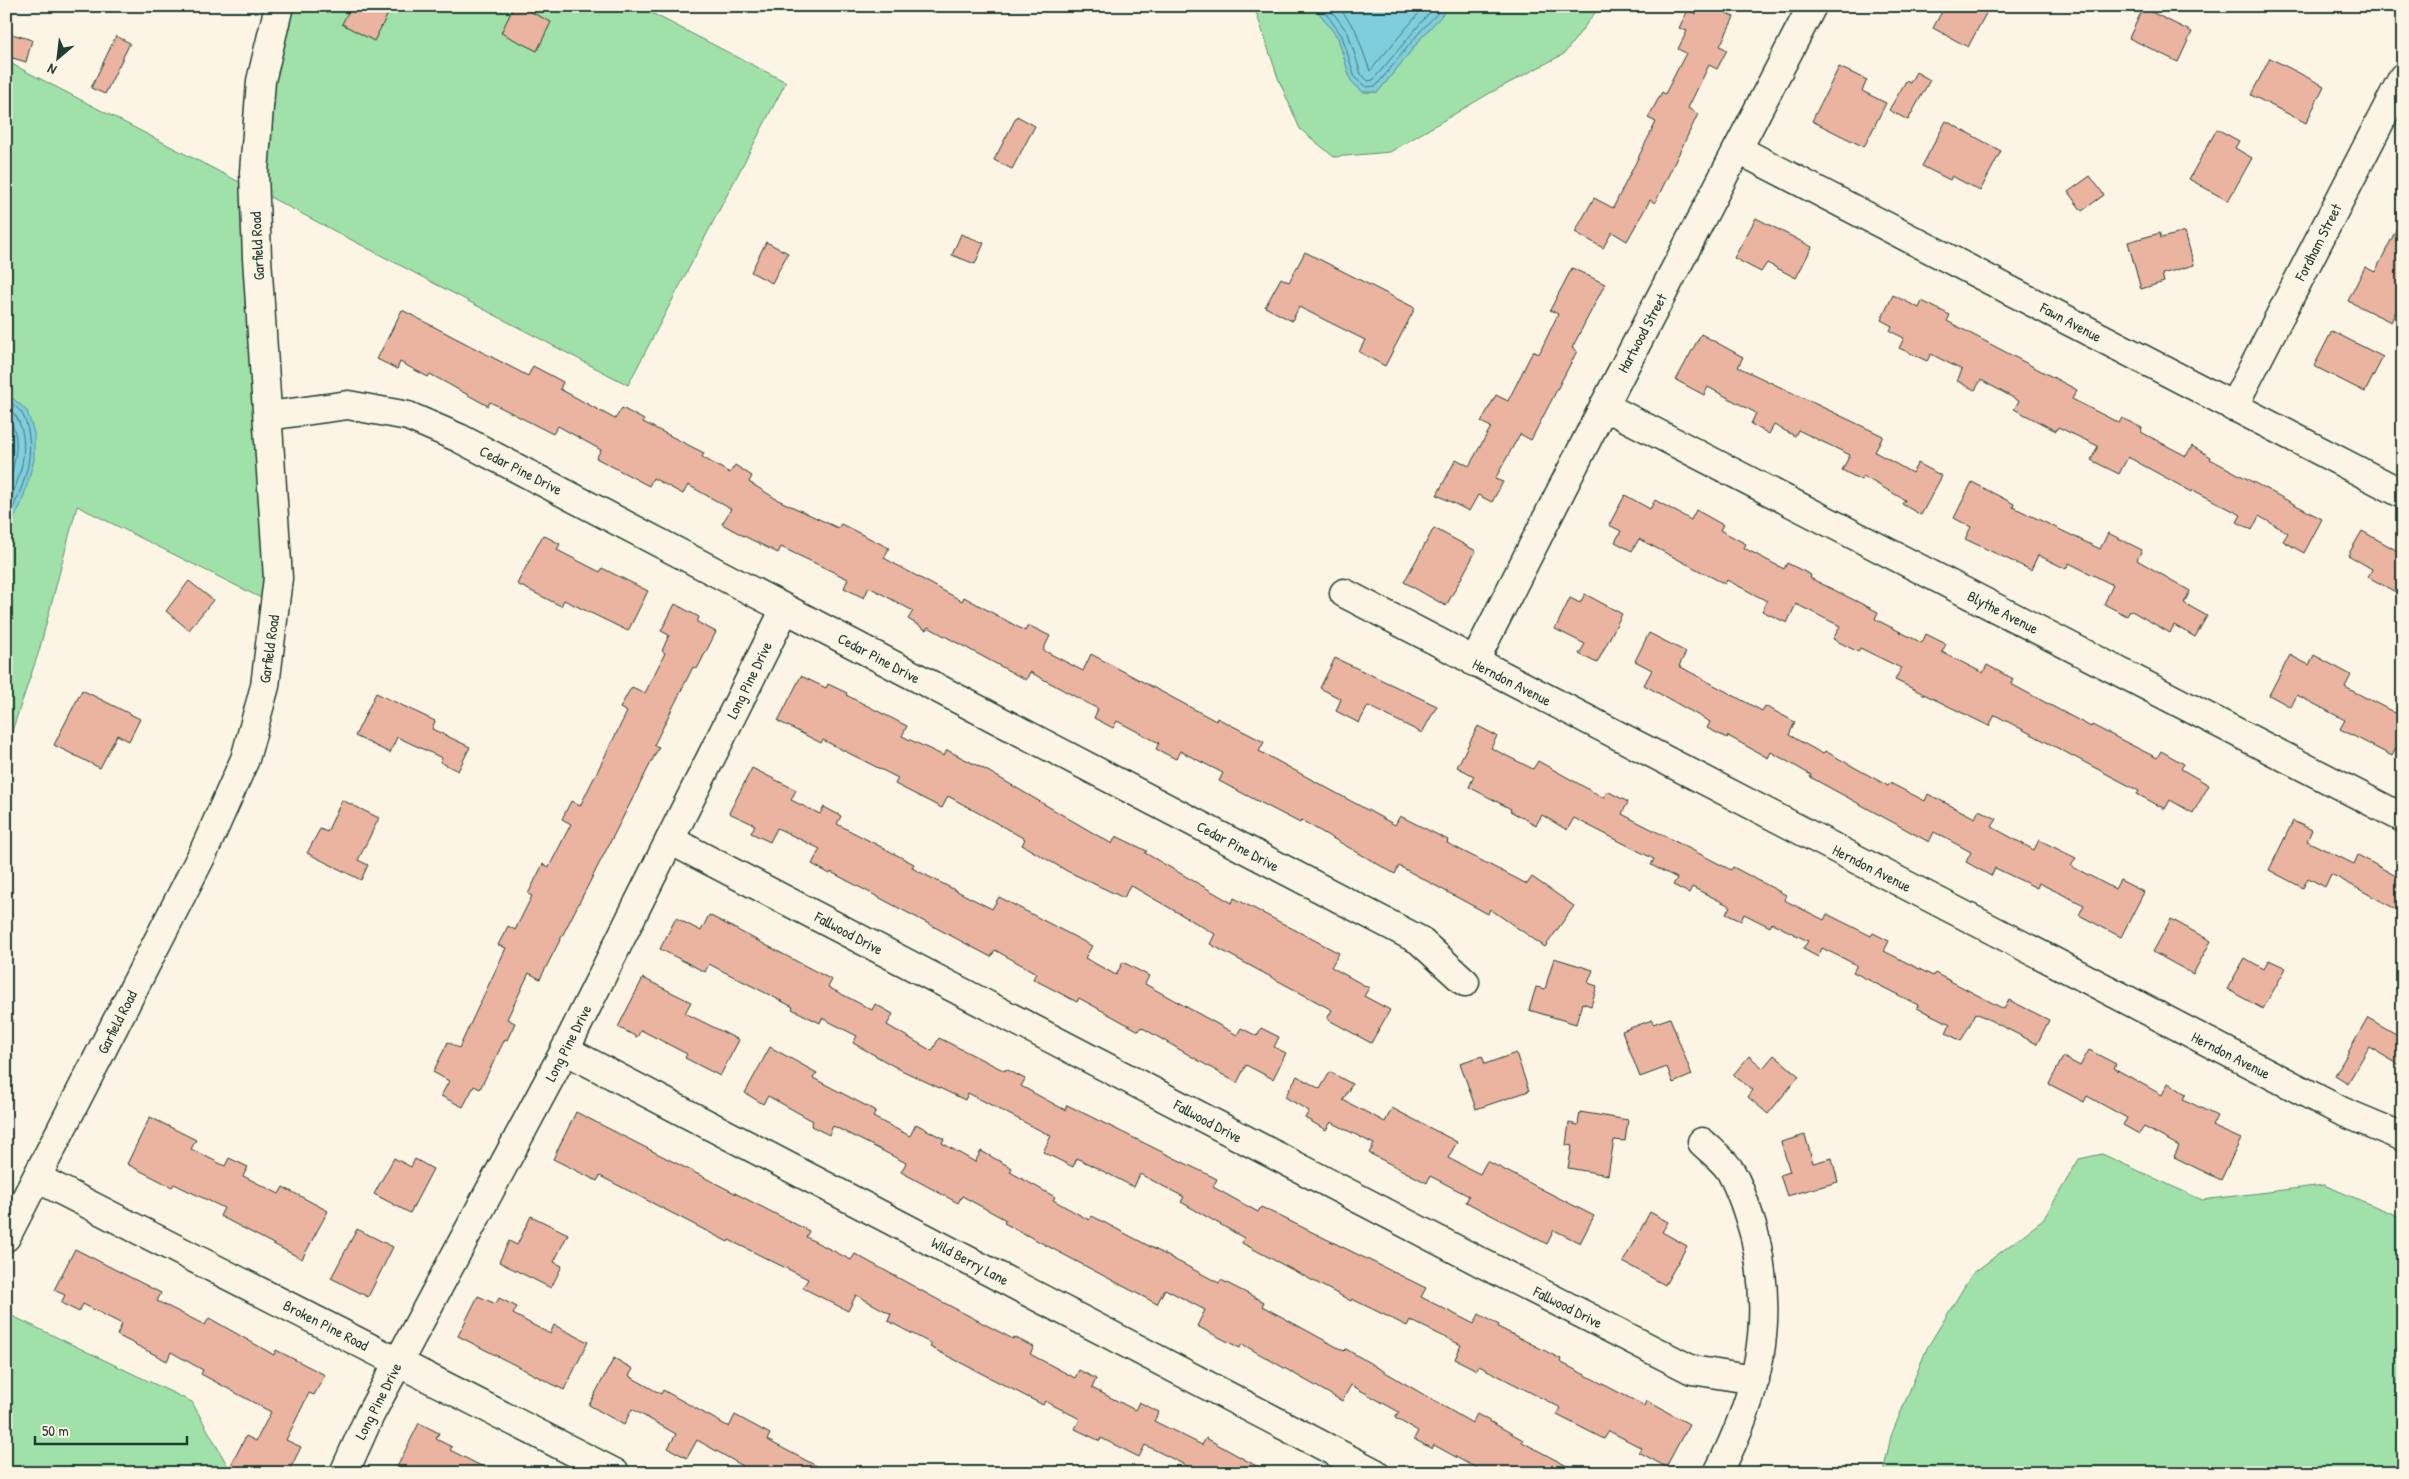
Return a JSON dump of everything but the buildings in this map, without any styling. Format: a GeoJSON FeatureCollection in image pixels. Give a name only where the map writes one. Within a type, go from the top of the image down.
{"type":"FeatureCollection","features":[{"type":"Feature","properties":{"kind":"street","name":"Garfield Road"},"geometry":{"type":"LineString","coordinates":[[6,1238],[203,853],[245,759],[265,686],[278,578],[257,258],[254,172],[261,81],[279,6]]}},
{"type":"Feature","properties":{"kind":"street","name":"Hartwood Street"},"geometry":{"type":"LineString","coordinates":[[1474,662],[1604,406],[1739,150],[1812,6]]}},
{"type":"Feature","properties":{"kind":"street","name":"Fordham Street"},"geometry":{"type":"LineString","coordinates":[[2233,407],[2403,77]]}},
{"type":"Feature","properties":{"kind":"street","name":"Fawn Avenue"},"geometry":{"type":"LineString","coordinates":[[1739,150],[2403,494]]}},
{"type":"Feature","properties":{"kind":"street","name":"Cedar Pine Drive"},"geometry":{"type":"LineString","coordinates":[[268,416],[348,405],[408,416],[535,476],[785,609],[1420,940],[1466,982]]}},
{"type":"Feature","properties":{"kind":"street","name":"Blythe Avenue"},"geometry":{"type":"LineString","coordinates":[[1604,406],[2403,818]]}},
{"type":"Feature","properties":{"kind":"street","name":"Herndon Avenue"},"geometry":{"type":"LineString","coordinates":[[1344,594],[2341,1112],[2403,1137]]}},
{"type":"Feature","properties":{"kind":"street","name":"Long Pine Drive"},"geometry":{"type":"LineString","coordinates":[[344,1473],[370,1415],[565,1050],[785,609]]}},
{"type":"Feature","properties":{"kind":"street","name":"Fallwood Drive"},"geometry":{"type":"LineString","coordinates":[[670,840],[1484,1264],[1692,1370],[1755,1380]]}},
{"type":"Feature","properties":{"kind":"street","name":"Wild Berry Lane"},"geometry":{"type":"LineString","coordinates":[[565,1050],[1375,1473]]}},
{"type":"Feature","properties":{"kind":"street"},"geometry":{"type":"LineString","coordinates":[[1702,1142],[1730,1171],[1749,1214],[1761,1264],[1764,1323],[1755,1380],[1737,1435],[1718,1473]]}},
{"type":"Feature","properties":{"kind":"street","name":"Broken Pine Road"},"geometry":{"type":"LineString","coordinates":[[37,1178],[616,1473]]}},
{"type":"Feature","properties":{"kind":"green space"},"geometry":{"type":"Polygon","coordinates":[[[290,6],[638,6],[786,82],[628,385],[266,195],[272,81],[290,6]]]}},
{"type":"Feature","properties":{"kind":"green space"},"geometry":{"type":"Polygon","coordinates":[[[1254,6],[1314,6],[1338,38],[1351,81],[1363,92],[1378,92],[1422,37],[1450,6],[1600,6],[1564,54],[1490,93],[1390,152],[1334,157],[1300,129],[1278,78],[1254,6]]]}},
{"type":"Feature","properties":{"kind":"green space"},"geometry":{"type":"Polygon","coordinates":[[[6,61],[243,184],[263,488],[265,600],[77,506],[39,651],[6,749],[6,535],[27,411],[6,392],[6,61]]]}},
{"type":"Feature","properties":{"kind":"green space"},"geometry":{"type":"Polygon","coordinates":[[[2102,1154],[2202,1200],[2324,1185],[2403,1218],[2403,1473],[1883,1473],[1891,1436],[1927,1348],[1972,1274],[2043,1220],[2079,1159],[2102,1154]]]}},
{"type":"Feature","properties":{"kind":"green space"},"geometry":{"type":"Polygon","coordinates":[[[6,1313],[192,1402],[230,1470],[228,1473],[6,1473],[6,1313]]]}},
{"type":"Feature","properties":{"kind":"water"},"geometry":{"type":"Polygon","coordinates":[[[1314,6],[1450,6],[1422,37],[1378,92],[1363,92],[1351,81],[1338,38],[1314,6]]]}},
{"type":"Feature","properties":{"kind":"water"},"geometry":{"type":"Polygon","coordinates":[[[6,392],[27,411],[34,433],[34,460],[22,502],[6,535],[6,392]]]}}]}
